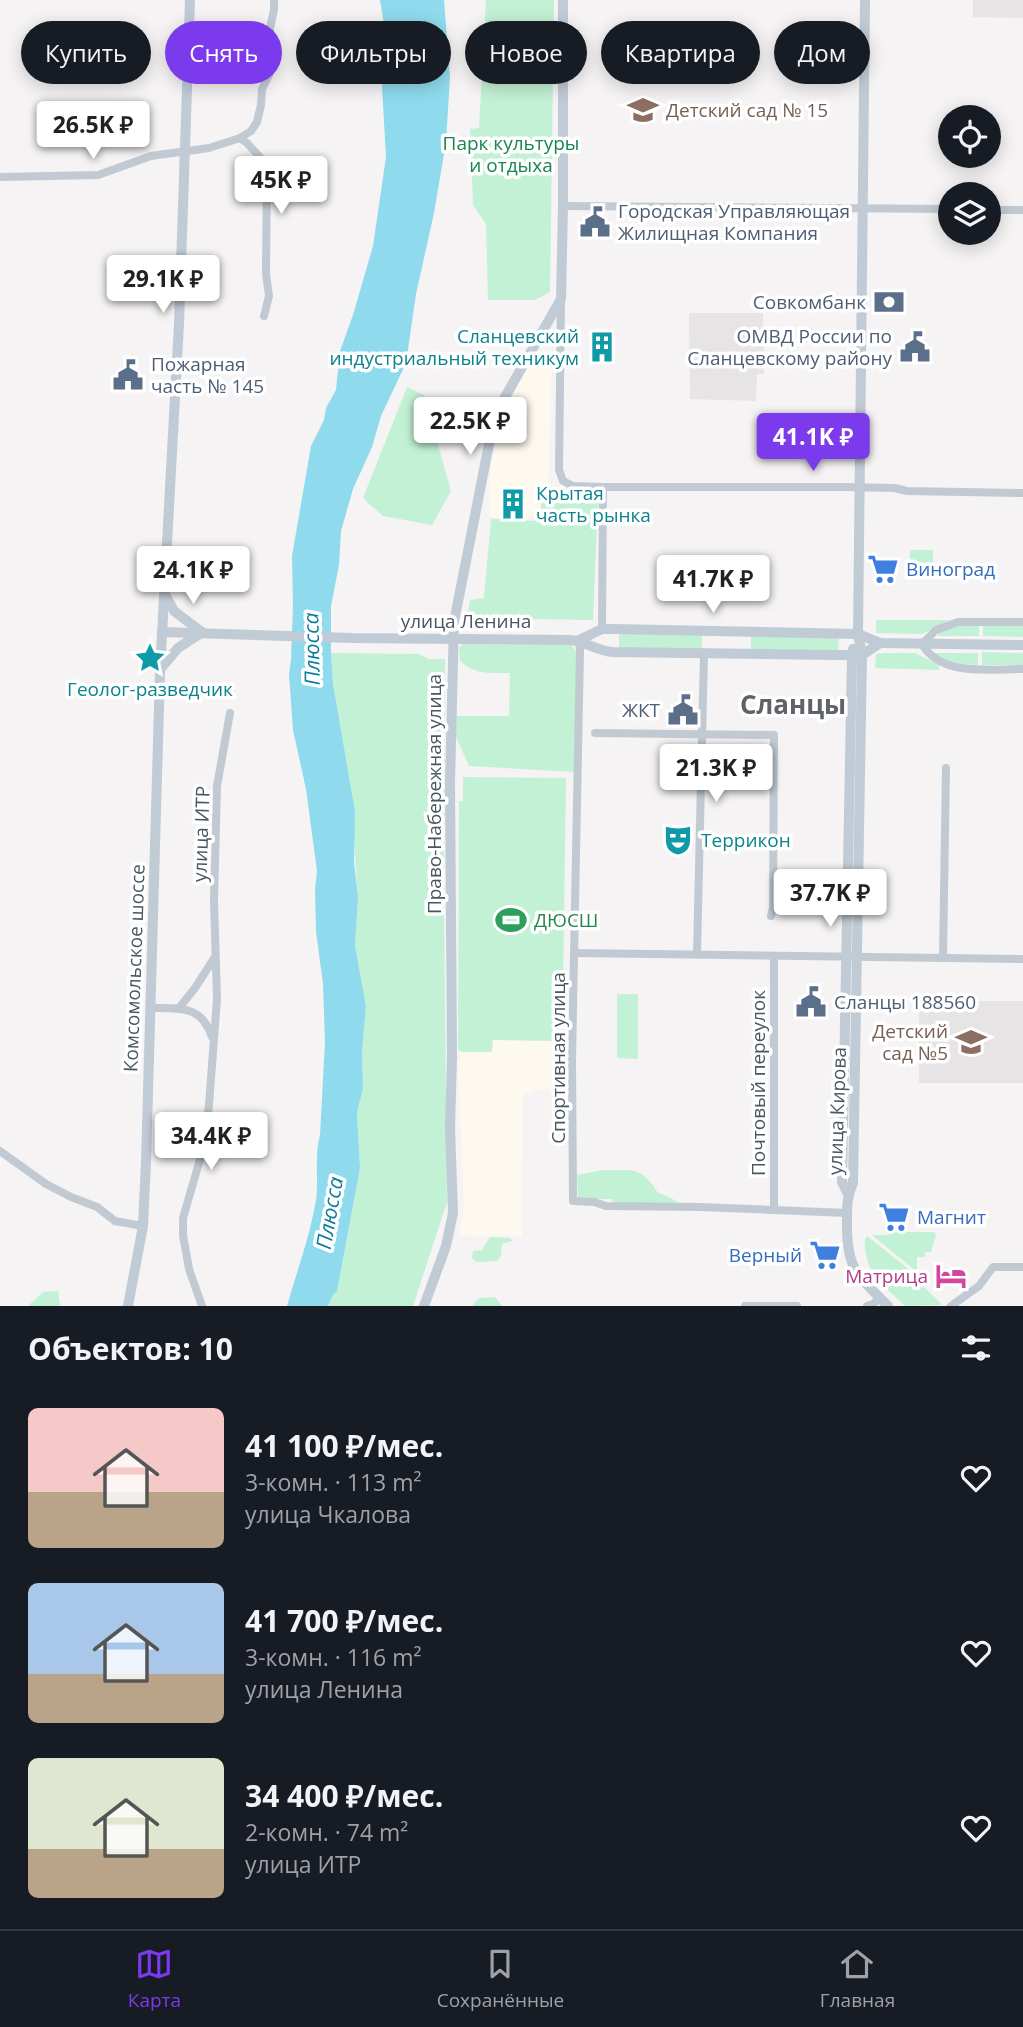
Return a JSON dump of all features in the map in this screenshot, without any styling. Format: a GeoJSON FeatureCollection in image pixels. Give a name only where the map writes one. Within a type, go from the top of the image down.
{"type":"FeatureCollection","features":[{"type":"Feature","properties":{"kind":"main road","name":"Комсомольское шоссе"},"geometry":{"type":"LineString","coordinates":[[128,1306],[143,1226],[160,671],[186,150],[190,0]]}},
{"type":"Feature","properties":{"kind":"main road"},"geometry":{"type":"LineString","coordinates":[[561,299],[563,0]]}},
{"type":"Feature","properties":{"kind":"main road","name":"улица Кирова"},"geometry":{"type":"LineString","coordinates":[[848,1194],[842,1182],[846,956],[858,634],[865,0]]}},
{"type":"Feature","properties":{"kind":"main road","name":"Право-Набережная улица"},"geometry":{"type":"LineString","coordinates":[[424,1306],[446,1246],[453,1213],[450,1128],[453,1057],[450,782],[456,608],[492,429],[501,404],[561,299]]}},
{"type":"Feature","properties":{"kind":"main road"},"geometry":{"type":"LineString","coordinates":[[165,593],[174,611],[203,633]]}},
{"type":"Feature","properties":{"kind":"main road"},"geometry":{"type":"LineString","coordinates":[[602,629],[602,651]]}},
{"type":"Feature","properties":{"kind":"main road","name":"улица Ленина"},"geometry":{"type":"LineString","coordinates":[[579,640],[602,629],[858,634],[880,643],[1023,645]]}},
{"type":"Feature","properties":{"kind":"main road"},"geometry":{"type":"LineString","coordinates":[[162,632],[203,633]]}},
{"type":"Feature","properties":{"kind":"main road"},"geometry":{"type":"LineString","coordinates":[[160,671],[171,654],[203,633]]}},
{"type":"Feature","properties":{"kind":"main road","name":"улица Ленина"},"geometry":{"type":"LineString","coordinates":[[203,633],[352,638],[579,640],[602,651],[857,655]]}},
{"type":"Feature","properties":{"kind":"main road"},"geometry":{"type":"LineString","coordinates":[[857,655],[880,643]]}},
{"type":"Feature","properties":{"kind":"main road","name":"улица Кирова"},"geometry":{"type":"LineString","coordinates":[[848,1194],[853,1183],[858,956],[857,655]]}},
{"type":"Feature","properties":{"kind":"main road"},"geometry":{"type":"LineString","coordinates":[[848,1194],[849,1258],[861,1278],[884,1302]]}},
{"type":"Feature","properties":{"kind":"street"},"geometry":{"type":"LineString","coordinates":[[0,177],[98,174],[151,156],[208,148],[240,138],[251,131],[257,122],[262,89],[269,75],[268,48],[274,0]]}},
{"type":"Feature","properties":{"kind":"street"},"geometry":{"type":"LineString","coordinates":[[240,138],[267,165],[266,274],[269,296],[264,316]]}},
{"type":"Feature","properties":{"kind":"street"},"geometry":{"type":"LineString","coordinates":[[563,206],[938,209]]}},
{"type":"Feature","properties":{"kind":"street"},"geometry":{"type":"LineString","coordinates":[[1001,209],[1023,210]]}},
{"type":"Feature","properties":{"kind":"street"},"geometry":{"type":"LineString","coordinates":[[561,299],[559,470],[563,481],[573,486],[858,487],[907,491],[1023,493]]}},
{"type":"Feature","properties":{"kind":"street"},"geometry":{"type":"LineString","coordinates":[[602,629],[603,487]]}},
{"type":"Feature","properties":{"kind":"street"},"geometry":{"type":"LineString","coordinates":[[1023,622],[958,622],[936,631],[922,644],[928,655],[949,666],[1023,669]]}},
{"type":"Feature","properties":{"kind":"street","name":"Спортивная улица"},"geometry":{"type":"LineString","coordinates":[[579,640],[572,1059],[573,1201],[594,1202],[606,1206],[847,1213]]}},
{"type":"Feature","properties":{"kind":"street"},"geometry":{"type":"LineString","coordinates":[[697,954],[704,653]]}},
{"type":"Feature","properties":{"kind":"street","name":"улица ИТР"},"geometry":{"type":"LineString","coordinates":[[202,1306],[189,1269],[183,1236],[183,1218],[203,1149],[209,1105],[217,999],[217,786],[230,713]]}},
{"type":"Feature","properties":{"kind":"street"},"geometry":{"type":"LineString","coordinates":[[595,733],[774,735],[771,916]]}},
{"type":"Feature","properties":{"kind":"street"},"geometry":{"type":"LineString","coordinates":[[943,957],[946,768]]}},
{"type":"Feature","properties":{"kind":"street"},"geometry":{"type":"LineString","coordinates":[[574,953],[1023,958]]}},
{"type":"Feature","properties":{"kind":"street","name":"Почтовый переулок"},"geometry":{"type":"LineString","coordinates":[[774,956],[774,1210]]}},
{"type":"Feature","properties":{"kind":"street"},"geometry":{"type":"LineString","coordinates":[[178,1008],[215,957]]}},
{"type":"Feature","properties":{"kind":"street"},"geometry":{"type":"LineString","coordinates":[[151,1008],[178,1008],[195,1013],[203,1019],[213,1039]]}},
{"type":"Feature","properties":{"kind":"street"},"geometry":{"type":"LineString","coordinates":[[0,1151],[46,1184],[97,1207],[115,1221],[143,1226]]}},
{"type":"Feature","properties":{"kind":"street"},"geometry":{"type":"LineString","coordinates":[[951,1306],[979,1286],[993,1267],[1023,1267]]}},
{"type":"Feature","properties":{"kind":"street"},"geometry":{"type":"LineString","coordinates":[[867,1306],[884,1302]]}},
{"type":"Feature","properties":{"kind":"street"},"geometry":{"type":"LineString","coordinates":[[745,1306],[797,1306]]}},
{"type":"Feature","properties":{"kind":"shaded area"},"geometry":{"type":"Polygon","coordinates":[[[973,0],[1023,0],[1023,18],[973,17],[973,0]]]}},
{"type":"Feature","properties":{"kind":"shaded area"},"geometry":{"type":"Polygon","coordinates":[[[689,313],[763,313],[764,374],[757,374],[756,401],[690,399],[689,313]]]}},
{"type":"Feature","properties":{"kind":"shaded area"},"geometry":{"type":"Polygon","coordinates":[[[537,350],[552,355],[548,494],[541,494],[540,517],[489,517],[490,471],[497,429],[537,350]]]}},
{"type":"Feature","properties":{"kind":"shaded area","name":"Детский сад №5"},"geometry":{"type":"Polygon","coordinates":[[[919,1001],[1023,1001],[1023,1083],[919,1083],[919,1001]]]}},
{"type":"Feature","properties":{"kind":"shaded area"},"geometry":{"type":"Polygon","coordinates":[[[492,1040],[563,1041],[563,1089],[537,1089],[523,1095],[522,1236],[459,1235],[464,1211],[458,1061],[462,1052],[492,1052],[492,1040]]]}},
{"type":"Feature","properties":{"kind":"green space","name":"Парк культуры и отдыха"},"geometry":{"type":"Polygon","coordinates":[[[486,0],[554,0],[554,21],[485,21],[486,0]]]}},
{"type":"Feature","properties":{"kind":"green space","name":"Парк культуры и отдыха"},"geometry":{"type":"Polygon","coordinates":[[[481,84],[553,84],[550,292],[535,300],[488,300],[486,224],[473,205],[470,129],[479,128],[481,84]]]}},
{"type":"Feature","properties":{"kind":"green space"},"geometry":{"type":"Polygon","coordinates":[[[407,387],[424,395],[451,491],[432,525],[383,516],[363,498],[407,387]]]}},
{"type":"Feature","properties":{"kind":"green space"},"geometry":{"type":"Polygon","coordinates":[[[542,496],[598,499],[593,620],[467,618],[470,600],[484,598],[491,519],[540,521],[542,496]]]}},
{"type":"Feature","properties":{"kind":"green space"},"geometry":{"type":"Polygon","coordinates":[[[910,550],[933,550],[933,574],[910,574],[910,550]]]}},
{"type":"Feature","properties":{"kind":"green space"},"geometry":{"type":"Polygon","coordinates":[[[876,620],[950,620],[922,634],[876,633],[876,620]]]}},
{"type":"Feature","properties":{"kind":"green space"},"geometry":{"type":"Polygon","coordinates":[[[957,625],[979,625],[979,636],[938,636],[939,632],[957,625]]]}},
{"type":"Feature","properties":{"kind":"green space"},"geometry":{"type":"Polygon","coordinates":[[[983,625],[1023,626],[1023,637],[983,636],[983,625]]]}},
{"type":"Feature","properties":{"kind":"green space"},"geometry":{"type":"Polygon","coordinates":[[[619,633],[702,634],[702,649],[619,648],[619,633]]]}},
{"type":"Feature","properties":{"kind":"green space"},"geometry":{"type":"Polygon","coordinates":[[[751,635],[839,637],[838,651],[751,650],[751,635]]]}},
{"type":"Feature","properties":{"kind":"green space"},"geometry":{"type":"Polygon","coordinates":[[[463,644],[571,645],[577,653],[575,772],[469,766],[456,737],[456,716],[509,716],[510,673],[484,672],[466,666],[460,661],[459,648],[463,644]]]}},
{"type":"Feature","properties":{"kind":"green space"},"geometry":{"type":"Polygon","coordinates":[[[982,652],[1023,653],[1023,665],[982,665],[982,652]]]}},
{"type":"Feature","properties":{"kind":"green space"},"geometry":{"type":"Polygon","coordinates":[[[331,653],[419,654],[429,659],[445,659],[447,1202],[413,1306],[328,1306],[337,1291],[360,1168],[357,1113],[363,1088],[362,1051],[366,1006],[355,946],[358,896],[350,787],[333,684],[331,653]]]}},
{"type":"Feature","properties":{"kind":"green space"},"geometry":{"type":"Polygon","coordinates":[[[915,653],[939,665],[939,670],[875,668],[876,654],[915,653]]]}},
{"type":"Feature","properties":{"kind":"green space"},"geometry":{"type":"Polygon","coordinates":[[[936,653],[978,653],[978,665],[951,663],[936,653]]]}},
{"type":"Feature","properties":{"kind":"green space","name":"ДЮСШ"},"geometry":{"type":"Polygon","coordinates":[[[463,777],[566,778],[563,989],[559,989],[558,1041],[493,1040],[492,1052],[462,1052],[458,1049],[459,801],[463,801],[463,777]]]}},
{"type":"Feature","properties":{"kind":"green space"},"geometry":{"type":"Polygon","coordinates":[[[617,994],[638,994],[638,1059],[617,1058],[617,994]]]}},
{"type":"Feature","properties":{"kind":"green space"},"geometry":{"type":"Polygon","coordinates":[[[603,1170],[635,1171],[646,1178],[658,1193],[681,1204],[613,1204],[612,1199],[578,1197],[577,1175],[603,1170]]]}},
{"type":"Feature","properties":{"kind":"green space"},"geometry":{"type":"Polygon","coordinates":[[[889,1232],[936,1234],[931,1252],[925,1252],[925,1257],[917,1257],[917,1272],[872,1235],[888,1235],[889,1232]]]}},
{"type":"Feature","properties":{"kind":"green space"},"geometry":{"type":"Polygon","coordinates":[[[867,1236],[916,1275],[942,1305],[905,1306],[871,1269],[865,1250],[867,1236]]]}},
{"type":"Feature","properties":{"kind":"green space"},"geometry":{"type":"Polygon","coordinates":[[[490,1237],[510,1238],[512,1241],[502,1244],[501,1256],[497,1261],[476,1262],[472,1258],[473,1251],[482,1250],[490,1237]]]}},
{"type":"Feature","properties":{"kind":"green space"},"geometry":{"type":"Polygon","coordinates":[[[58,1291],[60,1306],[28,1306],[43,1292],[58,1291]]]}},
{"type":"Feature","properties":{"kind":"green space"},"geometry":{"type":"Polygon","coordinates":[[[495,1297],[502,1306],[472,1306],[479,1298],[495,1297]]]}},
{"type":"Feature","properties":{"kind":"water"},"geometry":{"type":"Polygon","coordinates":[[[380,0],[444,0],[446,21],[383,21],[380,0]]]}},
{"type":"Feature","properties":{"kind":"water","name":"Плюсса"},"geometry":{"type":"Polygon","coordinates":[[[382,84],[450,84],[446,142],[416,294],[406,363],[381,416],[372,447],[353,489],[341,531],[339,565],[331,606],[333,684],[355,812],[354,862],[358,896],[355,946],[366,1006],[362,1051],[363,1088],[357,1113],[360,1168],[337,1291],[328,1306],[287,1306],[316,1200],[325,1042],[323,984],[316,931],[317,871],[306,789],[293,730],[289,674],[293,604],[292,556],[311,446],[336,390],[340,351],[373,246],[386,157],[382,84]]]}},
{"type":"Feature","properties":{"kind":"place","name":"Детский сад № 15"},"geometry":{"type":"Point","coordinates":[643,110]}},
{"type":"Feature","properties":{"kind":"place","name":"Городская Управляющая Жилищная Компания"},"geometry":{"type":"Point","coordinates":[595,222]}},
{"type":"Feature","properties":{"kind":"place","name":"Совкомбанк"},"geometry":{"type":"Point","coordinates":[889,302]}},
{"type":"Feature","properties":{"kind":"place","name":"Сланцевский индустриальный техникум"},"geometry":{"type":"Point","coordinates":[602,347]}},
{"type":"Feature","properties":{"kind":"place","name":"ОМВД России по Сланцевскому району"},"geometry":{"type":"Point","coordinates":[915,347]}},
{"type":"Feature","properties":{"kind":"place","name":"Пожарная часть № 145"},"geometry":{"type":"Point","coordinates":[128,375]}},
{"type":"Feature","properties":{"kind":"place","name":"Крытая часть рынка"},"geometry":{"type":"Point","coordinates":[513,504]}},
{"type":"Feature","properties":{"kind":"place","name":"Виноград"},"geometry":{"type":"Point","coordinates":[883,569]}},
{"type":"Feature","properties":{"kind":"place","name":"Геолог-разведчик"},"geometry":{"type":"Point","coordinates":[150,658]}},
{"type":"Feature","properties":{"kind":"place","name":"ЖКТ"},"geometry":{"type":"Point","coordinates":[683,710]}},
{"type":"Feature","properties":{"kind":"place","name":"Террикон"},"geometry":{"type":"Point","coordinates":[678,840]}},
{"type":"Feature","properties":{"kind":"place","name":"ДЮСШ"},"geometry":{"type":"Point","coordinates":[511,920]}},
{"type":"Feature","properties":{"kind":"place","name":"Сланцы 188560"},"geometry":{"type":"Point","coordinates":[811,1002]}},
{"type":"Feature","properties":{"kind":"place","name":"Детский сад №5"},"geometry":{"type":"Point","coordinates":[971,1042]}},
{"type":"Feature","properties":{"kind":"place","name":"Магнит"},"geometry":{"type":"Point","coordinates":[894,1217]}},
{"type":"Feature","properties":{"kind":"place","name":"Верный"},"geometry":{"type":"Point","coordinates":[825,1255]}},
{"type":"Feature","properties":{"kind":"place","name":"Матрица"},"geometry":{"type":"Point","coordinates":[951,1276]}},
{"type":"Feature","properties":{"kind":"district","name":"Сланцы"},"geometry":{"type":"Point","coordinates":[793,705]}}]}
